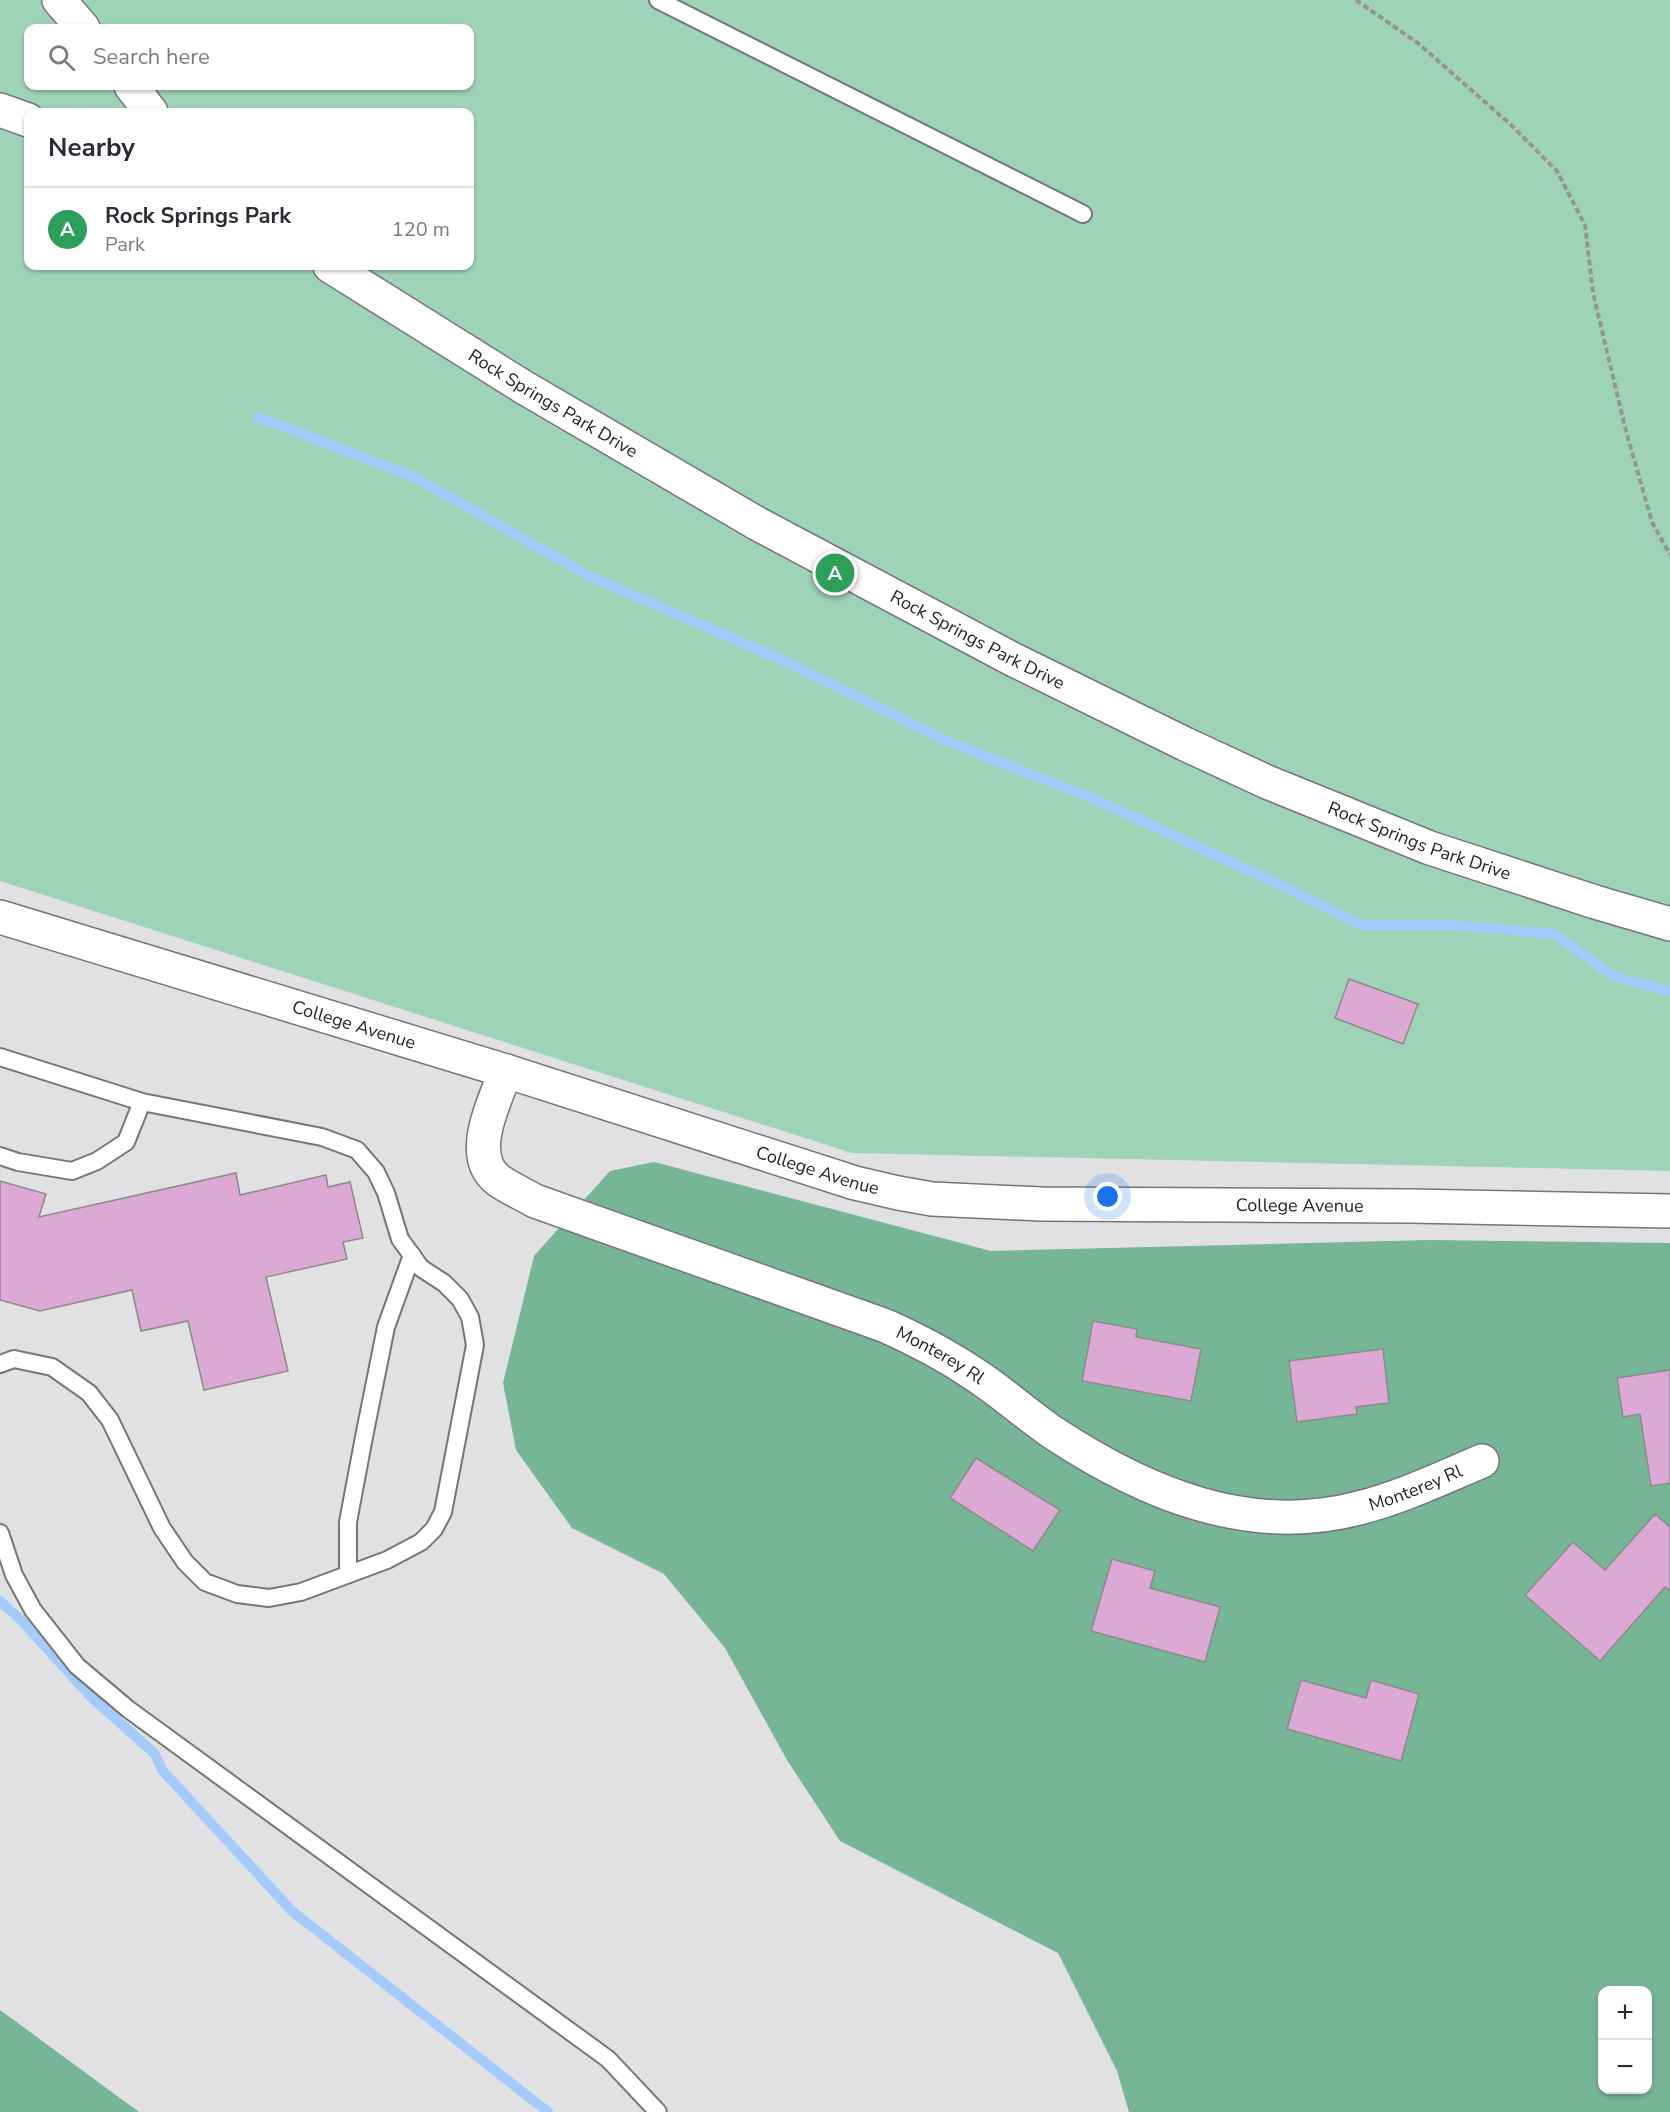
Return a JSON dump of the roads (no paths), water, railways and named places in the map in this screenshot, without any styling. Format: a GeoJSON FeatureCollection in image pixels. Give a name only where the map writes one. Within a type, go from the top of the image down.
{"type":"FeatureCollection","features":[{"type":"Feature","properties":{"kind":"street"},"geometry":{"type":"LineString","coordinates":[[59,0],[80,24]]}},
{"type":"Feature","properties":{"kind":"street"},"geometry":{"type":"LineString","coordinates":[[134,90],[148,108]]}},
{"type":"Feature","properties":{"kind":"street"},"geometry":{"type":"LineString","coordinates":[[0,110],[24,119]]}},
{"type":"Feature","properties":{"kind":"street","name":"Rock Springs Park Drive"},"geometry":{"type":"LineString","coordinates":[[336,270],[525,388],[758,524],[1014,660],[1185,744],[1268,782],[1430,848],[1670,924]]}},
{"type":"Feature","properties":{"kind":"street","name":"College Avenue"},"geometry":{"type":"LineString","coordinates":[[0,917],[506,1071],[855,1183],[932,1199],[1041,1204],[1410,1206],[1670,1211]]}},
{"type":"Feature","properties":{"kind":"street","name":"Monterey Rl"},"geometry":{"type":"LineString","coordinates":[[506,1071],[484,1138],[483,1155],[488,1168],[497,1179],[535,1201],[886,1326],[920,1342],[974,1374],[1054,1433],[1113,1468],[1175,1497],[1237,1514],[1300,1517],[1357,1509],[1408,1493],[1482,1461]]}},
{"type":"Feature","properties":{"kind":"lane"},"geometry":{"type":"LineString","coordinates":[[658,0],[1083,214]]}},
{"type":"Feature","properties":{"kind":"lane"},"geometry":{"type":"LineString","coordinates":[[0,1057],[142,1102],[322,1137],[357,1150],[376,1172],[386,1193],[400,1239],[421,1268],[444,1283],[460,1299],[470,1317],[475,1345],[443,1512],[434,1529],[421,1542],[387,1560],[301,1592],[269,1598],[237,1594],[205,1582],[184,1562],[162,1528],[110,1420],[89,1393],[52,1367],[14,1359],[0,1364]]}},
{"type":"Feature","properties":{"kind":"lane"},"geometry":{"type":"LineString","coordinates":[[0,1156],[18,1162],[72,1171],[97,1161],[126,1142],[142,1102]]}},
{"type":"Feature","properties":{"kind":"lane"},"geometry":{"type":"LineString","coordinates":[[348,1574],[348,1522],[386,1327],[412,1255]]}},
{"type":"Feature","properties":{"kind":"lane"},"geometry":{"type":"LineString","coordinates":[[0,1533],[14,1575],[33,1610],[77,1665],[128,1709],[608,2059],[658,2112]]}},
{"type":"Feature","properties":{"kind":"waterway"},"geometry":{"type":"LineString","coordinates":[[258,417],[414,477],[589,576],[782,660],[947,741],[1099,801],[1361,925],[1453,925],[1554,934],[1615,977],[1670,991]]}},
{"type":"Feature","properties":{"kind":"waterway"},"geometry":{"type":"LineString","coordinates":[[0,1601],[21,1620],[91,1697],[155,1754],[162,1770],[292,1911],[548,2112]]}},
{"type":"Feature","properties":{"kind":"place","name":"Rock Springs Park"},"geometry":{"type":"Point","coordinates":[835,573]}}]}
